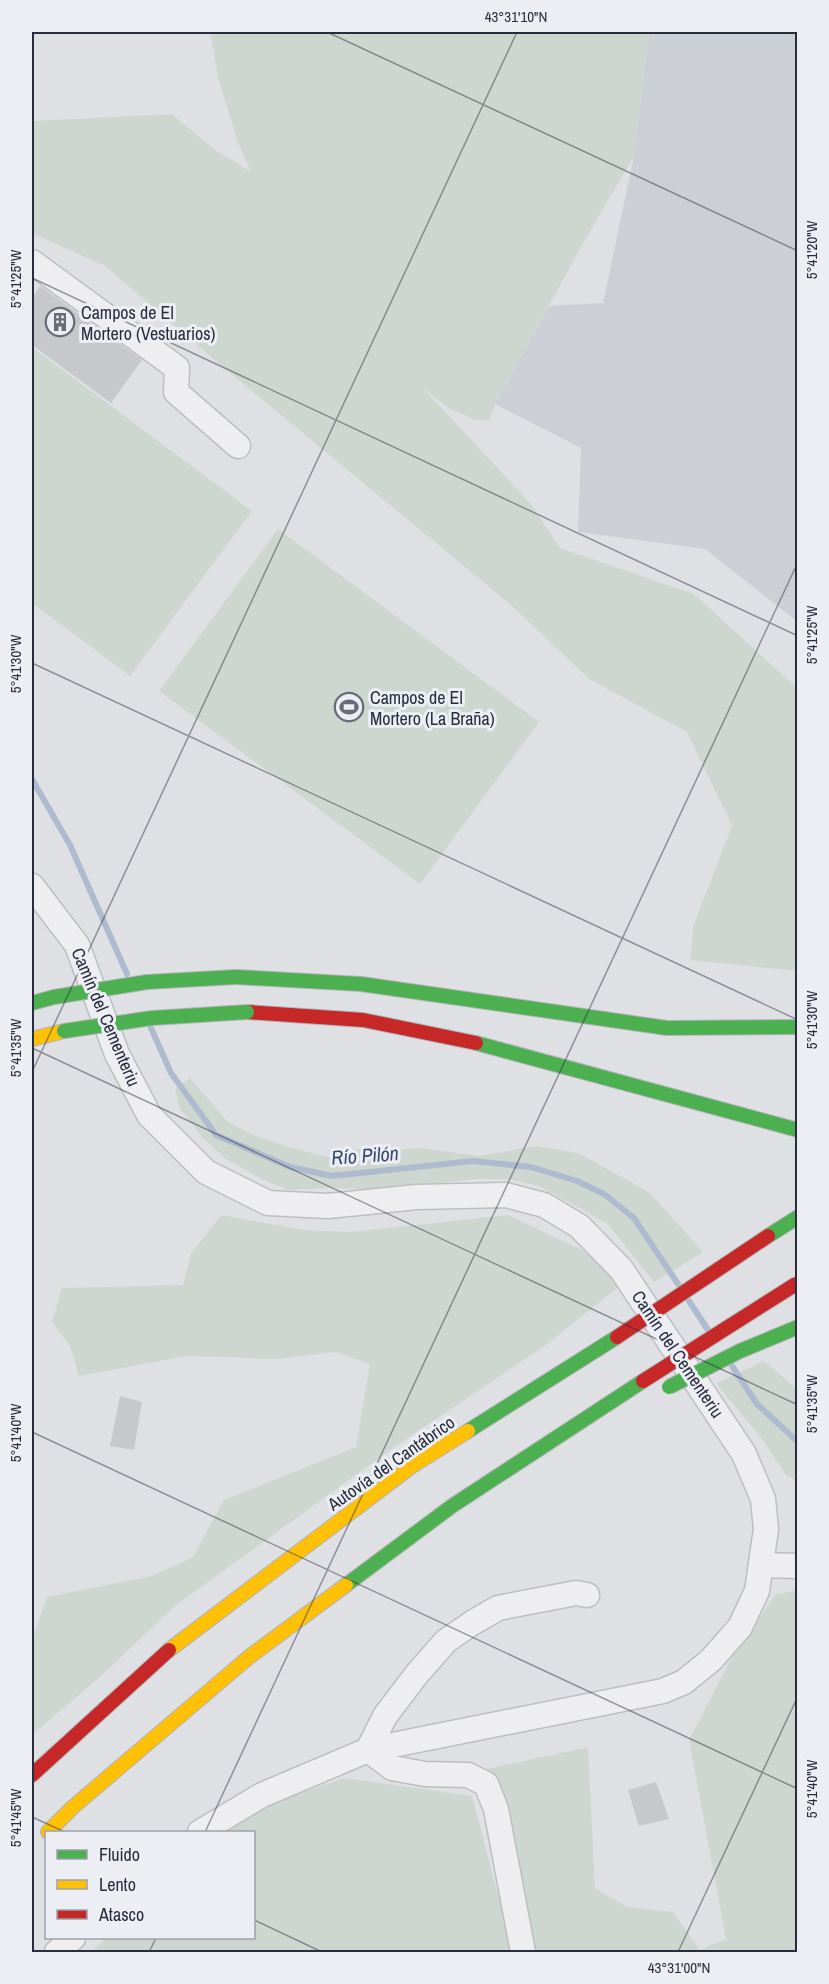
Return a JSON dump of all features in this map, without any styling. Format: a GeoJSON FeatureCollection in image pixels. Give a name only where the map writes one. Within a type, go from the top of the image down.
{"type":"FeatureCollection","features":[{"type":"Feature","properties":{"kind":"highway"},"geometry":{"type":"LineString","coordinates":[[32,1003],[54,997],[147,982],[236,977],[361,984],[667,1028],[798,1027]]}},
{"type":"Feature","properties":{"kind":"highway"},"geometry":{"type":"LineString","coordinates":[[32,1039],[64,1031],[152,1018],[247,1012],[363,1020],[470,1041],[798,1130]]}},
{"type":"Feature","properties":{"kind":"highway","name":"Autovía del Cantábrico"},"geometry":{"type":"LineString","coordinates":[[32,1775],[75,1733],[168,1651],[403,1473],[617,1337],[798,1217]]}},
{"type":"Feature","properties":{"kind":"highway"},"geometry":{"type":"LineString","coordinates":[[49,1831],[73,1807],[249,1657],[452,1506],[797,1284]]}},
{"type":"Feature","properties":{"kind":"highway"},"geometry":{"type":"LineString","coordinates":[[661,1391],[740,1351],[798,1327]]}},
{"type":"Feature","properties":{"kind":"highway"},"geometry":{"type":"LineString","coordinates":[[249,1657],[437,1534]]}},
{"type":"Feature","properties":{"kind":"street"},"geometry":{"type":"LineString","coordinates":[[32,262],[177,368],[176,392],[238,446]]}},
{"type":"Feature","properties":{"kind":"street","name":"Camín del Cementeriu"},"geometry":{"type":"LineString","coordinates":[[32,886],[77,945],[117,1054],[149,1115],[206,1172],[268,1203],[328,1206],[417,1197],[506,1195],[544,1205],[579,1226],[621,1269],[744,1454],[763,1499],[766,1529],[757,1591],[740,1627],[711,1660],[684,1682],[663,1691],[642,1696],[368,1750],[262,1795],[203,1831]]}},
{"type":"Feature","properties":{"kind":"street"},"geometry":{"type":"LineString","coordinates":[[761,1565],[798,1566]]}},
{"type":"Feature","properties":{"kind":"street"},"geometry":{"type":"LineString","coordinates":[[523,1953],[496,1809],[486,1784],[468,1775],[425,1774],[392,1768],[368,1750],[385,1716],[446,1641],[498,1608],[576,1593],[587,1594]]}},
{"type":"Feature","properties":{"kind":"street"},"geometry":{"type":"LineString","coordinates":[[57,1953],[72,1939]]}},
{"type":"Feature","properties":{"kind":"shaded area"},"geometry":{"type":"Polygon","coordinates":[[[210,32],[649,32],[634,156],[581,247],[495,404],[489,420],[476,420],[448,408],[422,387],[531,504],[560,548],[694,594],[797,688],[797,971],[690,960],[694,924],[732,826],[687,732],[589,679],[511,605],[218,363],[105,266],[32,233],[32,121],[172,114],[214,149],[251,172],[237,140],[218,77],[210,32]]]}},
{"type":"Feature","properties":{"kind":"shaded area"},"geometry":{"type":"Polygon","coordinates":[[[649,32],[797,32],[797,617],[794,619],[705,549],[578,532],[581,448],[495,404],[549,306],[603,303],[634,156],[649,32]]]}},
{"type":"Feature","properties":{"kind":"shaded area"},"geometry":{"type":"Polygon","coordinates":[[[32,347],[252,511],[130,676],[32,603],[32,347]]]}},
{"type":"Feature","properties":{"kind":"shaded area","name":"Campos de El Mortero (La Braña)"},"geometry":{"type":"Polygon","coordinates":[[[278,529],[539,722],[420,884],[159,691],[278,529]]]}},
{"type":"Feature","properties":{"kind":"shaded area"},"geometry":{"type":"Polygon","coordinates":[[[190,1078],[228,1122],[251,1134],[288,1147],[332,1158],[355,1149],[419,1148],[480,1156],[537,1146],[578,1153],[649,1192],[703,1252],[654,1282],[607,1223],[539,1186],[509,1179],[477,1179],[382,1190],[334,1188],[288,1190],[227,1160],[202,1137],[180,1109],[175,1088],[190,1078]]]}},
{"type":"Feature","properties":{"kind":"shaded area"},"geometry":{"type":"Polygon","coordinates":[[[221,1215],[304,1230],[350,1232],[508,1215],[590,1254],[621,1285],[546,1345],[396,1446],[176,1605],[102,1675],[32,1735],[32,1640],[47,1597],[152,1576],[193,1557],[224,1500],[356,1447],[370,1364],[336,1352],[276,1359],[187,1356],[79,1376],[70,1346],[52,1322],[62,1288],[183,1285],[191,1254],[221,1215]]]}},
{"type":"Feature","properties":{"kind":"shaded area"},"geometry":{"type":"Polygon","coordinates":[[[764,1361],[797,1389],[797,1481],[786,1475],[762,1439],[716,1383],[764,1361]]]}},
{"type":"Feature","properties":{"kind":"shaded area"},"geometry":{"type":"Polygon","coordinates":[[[797,1590],[797,1952],[535,1952],[507,1818],[487,1769],[588,1747],[595,1888],[627,1907],[673,1912],[700,1950],[726,1939],[689,1740],[732,1657],[775,1595],[797,1590]]]}},
{"type":"Feature","properties":{"kind":"shaded area"},"geometry":{"type":"Polygon","coordinates":[[[345,1778],[472,1796],[513,1952],[91,1952],[105,1939],[255,1939],[255,1831],[227,1831],[279,1800],[345,1778]]]}},
{"type":"Feature","properties":{"kind":"building","name":"Campos de El Mortero (Vestuarios)"},"geometry":{"type":"Polygon","coordinates":[[[40,286],[142,360],[111,403],[32,345],[32,298],[40,286]]]}},
{"type":"Feature","properties":{"kind":"building"},"geometry":{"type":"Polygon","coordinates":[[[120,1396],[142,1402],[134,1450],[110,1446],[120,1396]]]}},
{"type":"Feature","properties":{"kind":"building"},"geometry":{"type":"Polygon","coordinates":[[[656,1782],[669,1819],[639,1826],[628,1790],[656,1782]]]}},
{"type":"Feature","properties":{"kind":"waterway","name":"Río Pilón"},"geometry":{"type":"LineString","coordinates":[[32,779],[70,845],[127,974]]}},
{"type":"Feature","properties":{"kind":"waterway","name":"Río Pilón"},"geometry":{"type":"LineString","coordinates":[[151,1028],[171,1073],[216,1135],[290,1167],[332,1176],[473,1161],[531,1167],[577,1181],[604,1194],[634,1218],[678,1284]]}},
{"type":"Feature","properties":{"kind":"waterway","name":"Río Pilón"},"geometry":{"type":"LineString","coordinates":[[689,1301],[708,1330]]}},
{"type":"Feature","properties":{"kind":"waterway","name":"Río Pilón"},"geometry":{"type":"LineString","coordinates":[[732,1366],[757,1404],[798,1442]]}},
{"type":"Feature","properties":{"kind":"traffic: fast"},"geometry":{"type":"LineString","coordinates":[[236,977],[361,984],[667,1028],[798,1027]]}},
{"type":"Feature","properties":{"kind":"traffic: fast"},"geometry":{"type":"LineString","coordinates":[[54,997],[147,982],[236,977]]}},
{"type":"Feature","properties":{"kind":"traffic: fast"},"geometry":{"type":"LineString","coordinates":[[32,1003],[54,997]]}},
{"type":"Feature","properties":{"kind":"traffic: fast"},"geometry":{"type":"LineString","coordinates":[[64,1031],[152,1018],[247,1012]]}},
{"type":"Feature","properties":{"kind":"traffic: fast"},"geometry":{"type":"LineString","coordinates":[[476,1043],[798,1130]]}},
{"type":"Feature","properties":{"kind":"traffic: fast"},"geometry":{"type":"LineString","coordinates":[[768,1236],[798,1217]]}},
{"type":"Feature","properties":{"kind":"traffic: fast"},"geometry":{"type":"LineString","coordinates":[[669,1387],[740,1351],[798,1327]]}},
{"type":"Feature","properties":{"kind":"traffic: fast"},"geometry":{"type":"LineString","coordinates":[[468,1431],[617,1337]]}},
{"type":"Feature","properties":{"kind":"traffic: fast"},"geometry":{"type":"LineString","coordinates":[[346,1585],[452,1506],[643,1381]]}},
{"type":"Feature","properties":{"kind":"traffic: slow"},"geometry":{"type":"LineString","coordinates":[[32,1039],[64,1031]]}},
{"type":"Feature","properties":{"kind":"traffic: slow"},"geometry":{"type":"LineString","coordinates":[[169,1650],[412,1466],[468,1431]]}},
{"type":"Feature","properties":{"kind":"traffic: slow"},"geometry":{"type":"LineString","coordinates":[[49,1831],[73,1807],[249,1657],[346,1585]]}},
{"type":"Feature","properties":{"kind":"traffic: jam"},"geometry":{"type":"LineString","coordinates":[[247,1012],[363,1020],[476,1043]]}},
{"type":"Feature","properties":{"kind":"traffic: jam"},"geometry":{"type":"LineString","coordinates":[[617,1337],[768,1236]]}},
{"type":"Feature","properties":{"kind":"traffic: jam"},"geometry":{"type":"LineString","coordinates":[[643,1381],[796,1284]]}},
{"type":"Feature","properties":{"kind":"traffic: jam"},"geometry":{"type":"LineString","coordinates":[[32,1775],[169,1650]]}},
{"type":"Feature","properties":{"kind":"place","name":"Campos de El Mortero (Vestuarios)"},"geometry":{"type":"Point","coordinates":[60,322]}},
{"type":"Feature","properties":{"kind":"place","name":"Campos de El Mortero (La Braña)"},"geometry":{"type":"Point","coordinates":[349,707]}}]}
